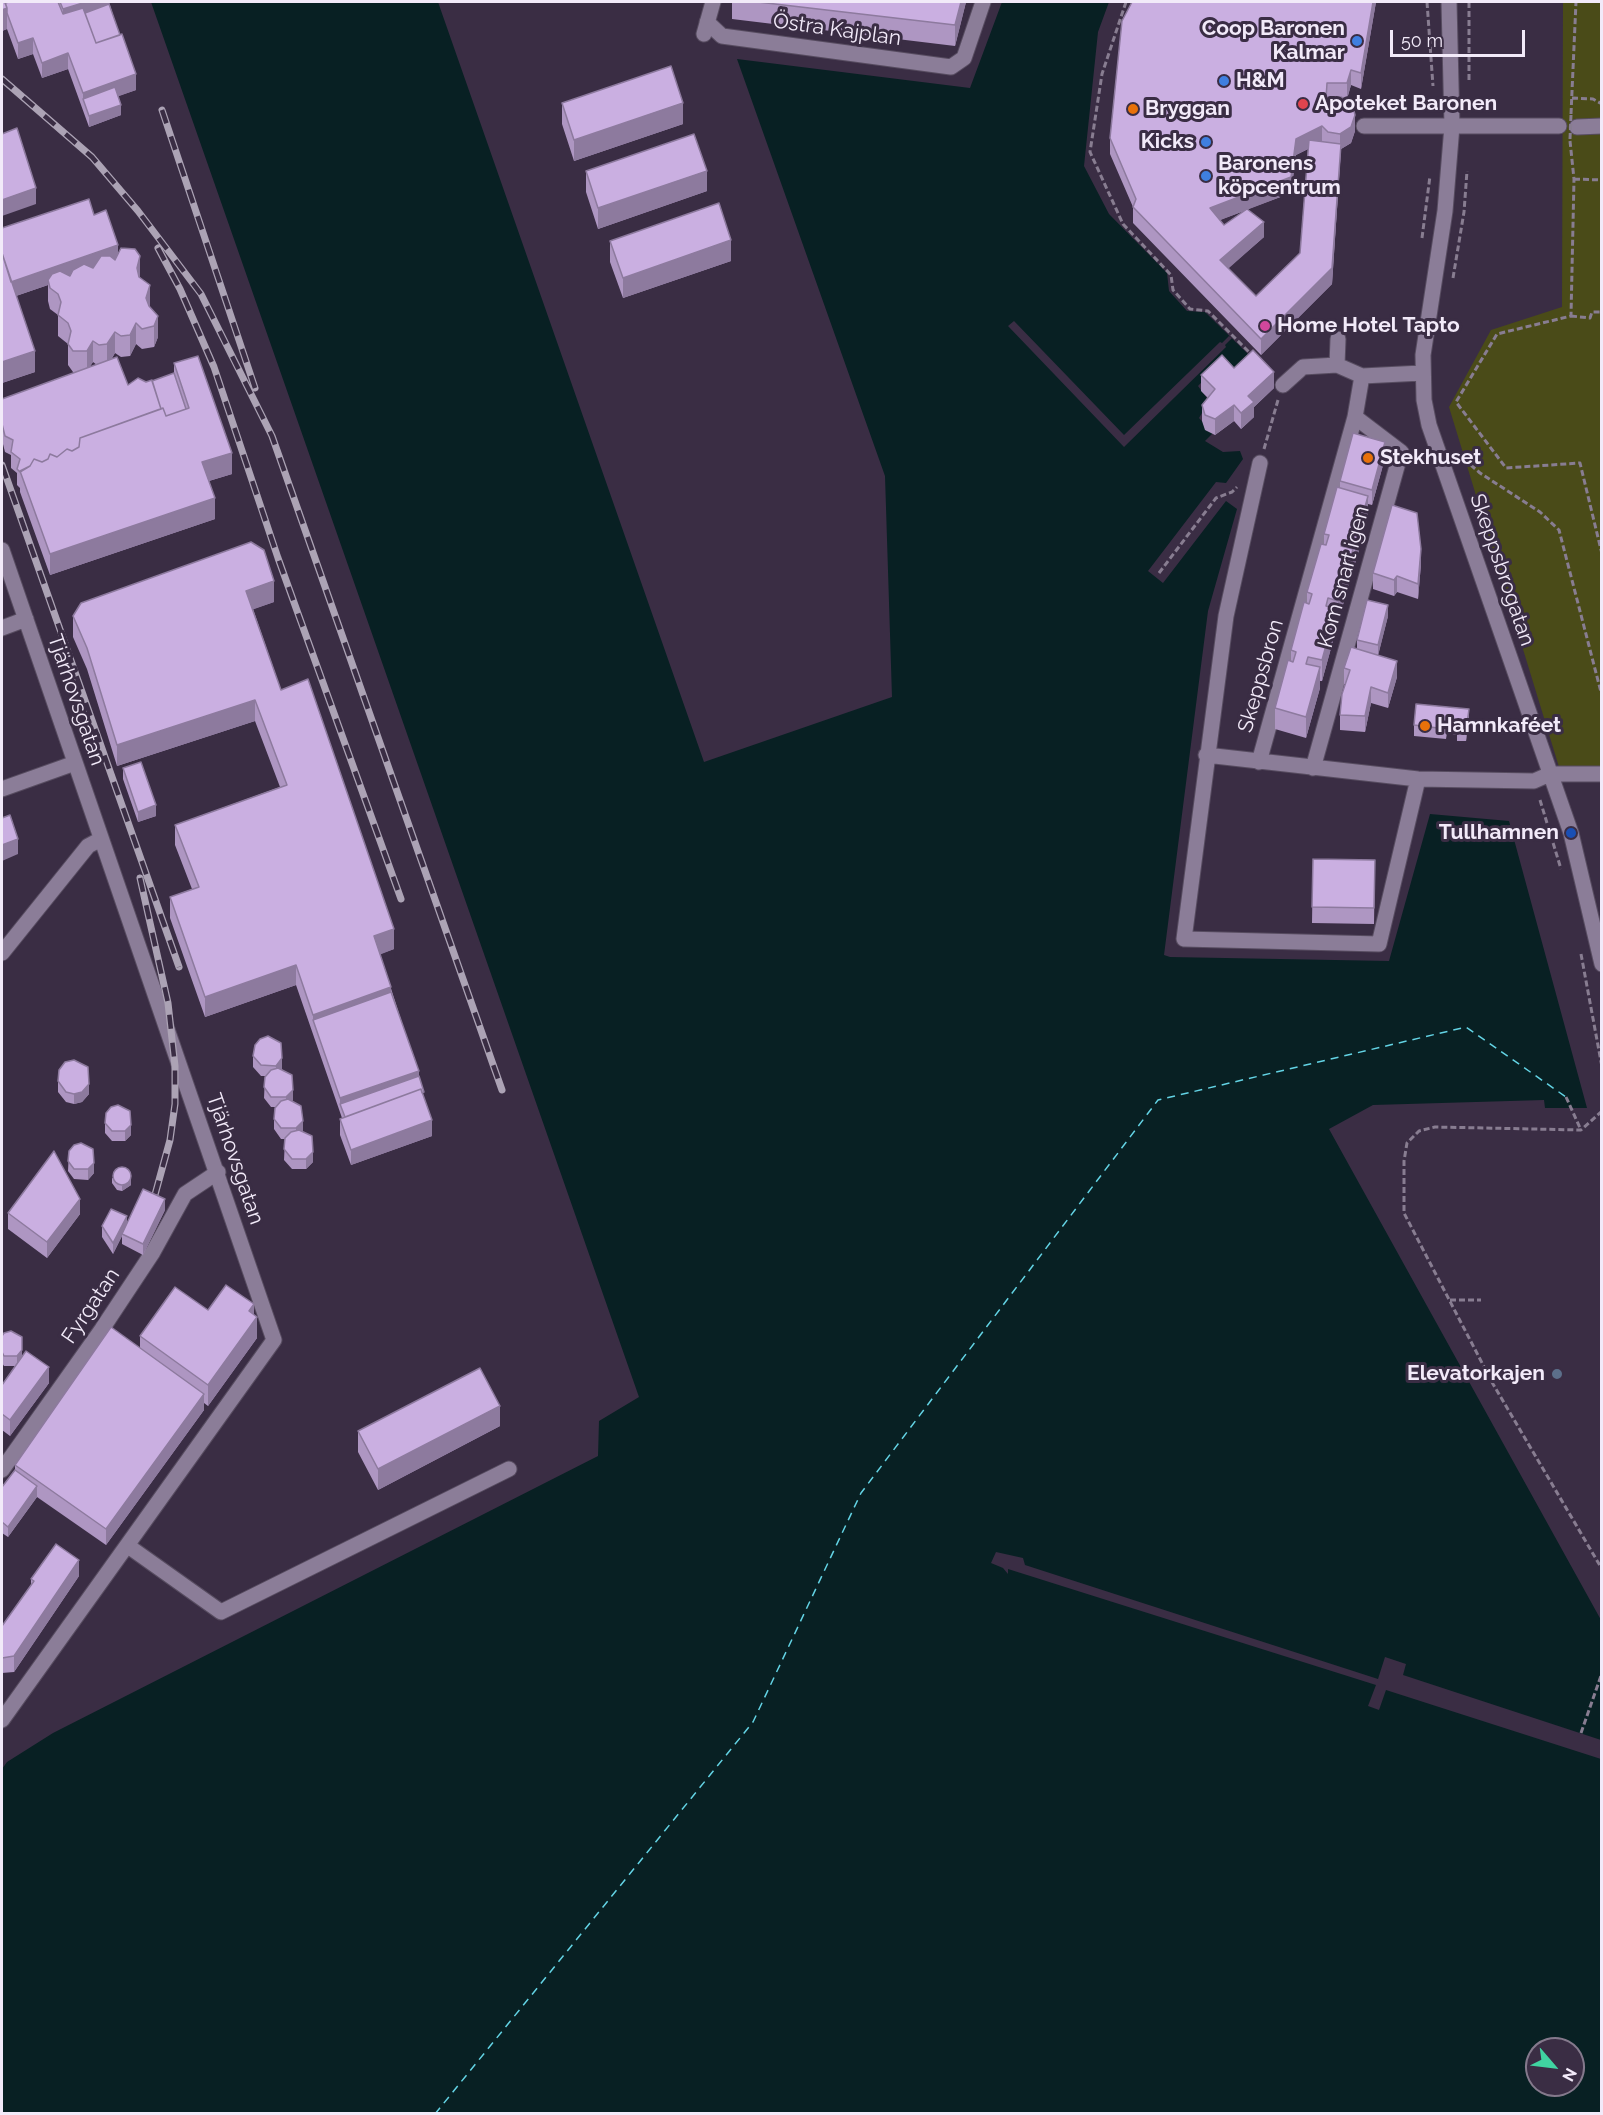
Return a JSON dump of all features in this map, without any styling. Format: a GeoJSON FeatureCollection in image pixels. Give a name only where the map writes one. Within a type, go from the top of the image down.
{"type":"FeatureCollection","features":[{"type":"Feature","properties":{"kind":"street","name":"Östra Kajplan"},"geometry":{"type":"LineString","coordinates":[[713,2],[706,28],[722,36],[951,67],[964,58],[982,2]]}},
{"type":"Feature","properties":{"kind":"street","name":"Skeppsbrogatan"},"geometry":{"type":"LineString","coordinates":[[1449,2],[1452,126],[1445,211],[1422,373],[1429,424],[1594,898],[1602,964]]}},
{"type":"Feature","properties":{"kind":"street"},"geometry":{"type":"LineString","coordinates":[[1364,126],[1559,126]]}},
{"type":"Feature","properties":{"kind":"street"},"geometry":{"type":"LineString","coordinates":[[1573,127],[1602,126]]}},
{"type":"Feature","properties":{"kind":"street"},"geometry":{"type":"LineString","coordinates":[[1337,365],[1338,339]]}},
{"type":"Feature","properties":{"kind":"street"},"geometry":{"type":"LineString","coordinates":[[1283,384],[1303,367],[1337,365],[1362,376],[1422,373]]}},
{"type":"Feature","properties":{"kind":"street","name":"Skeppsbron"},"geometry":{"type":"LineString","coordinates":[[1362,376],[1355,417],[1259,762],[1418,779],[1534,781],[1550,774]]}},
{"type":"Feature","properties":{"kind":"street","name":"Kom snart igen"},"geometry":{"type":"LineString","coordinates":[[1313,768],[1401,452],[1355,417]]}},
{"type":"Feature","properties":{"kind":"street"},"geometry":{"type":"LineString","coordinates":[[1260,463],[1226,616],[1206,755],[1184,939],[1379,944],[1418,779]]}},
{"type":"Feature","properties":{"kind":"street","name":"Tjärhovsgatan"},"geometry":{"type":"LineString","coordinates":[[2,550],[274,1340],[128,1546],[7,1701],[2,1720]]}},
{"type":"Feature","properties":{"kind":"street"},"geometry":{"type":"LineString","coordinates":[[2,628],[26,619]]}},
{"type":"Feature","properties":{"kind":"street"},"geometry":{"type":"LineString","coordinates":[[1206,755],[1259,762]]}},
{"type":"Feature","properties":{"kind":"street"},"geometry":{"type":"LineString","coordinates":[[2,789],[75,763]]}},
{"type":"Feature","properties":{"kind":"street"},"geometry":{"type":"LineString","coordinates":[[1550,774],[1602,774]]}},
{"type":"Feature","properties":{"kind":"street"},"geometry":{"type":"LineString","coordinates":[[2,953],[88,846],[101,839]]}},
{"type":"Feature","properties":{"kind":"street","name":"Fyrgatan"},"geometry":{"type":"LineString","coordinates":[[2,1470],[102,1329],[153,1252],[184,1196],[218,1172]]}},
{"type":"Feature","properties":{"kind":"street"},"geometry":{"type":"LineString","coordinates":[[128,1546],[221,1612],[509,1468]]}},
{"type":"Feature","properties":{"kind":"path"},"geometry":{"type":"LineString","coordinates":[[1126,2],[1101,74],[1090,152],[1123,224],[1171,275],[1173,290],[1190,309],[1208,311],[1258,360]]}},
{"type":"Feature","properties":{"kind":"path"},"geometry":{"type":"LineString","coordinates":[[1427,2],[1433,92]]}},
{"type":"Feature","properties":{"kind":"path"},"geometry":{"type":"LineString","coordinates":[[1469,2],[1469,82]]}},
{"type":"Feature","properties":{"kind":"path"},"geometry":{"type":"LineString","coordinates":[[1571,107],[1576,2]]}},
{"type":"Feature","properties":{"kind":"path"},"geometry":{"type":"LineString","coordinates":[[1572,98],[1593,99],[1602,104]]}},
{"type":"Feature","properties":{"kind":"path"},"geometry":{"type":"LineString","coordinates":[[1570,145],[1574,179],[1571,316]]}},
{"type":"Feature","properties":{"kind":"path"},"geometry":{"type":"LineString","coordinates":[[1452,288],[1464,212],[1467,169]]}},
{"type":"Feature","properties":{"kind":"path"},"geometry":{"type":"LineString","coordinates":[[1574,179],[1602,180]]}},
{"type":"Feature","properties":{"kind":"path"},"geometry":{"type":"LineString","coordinates":[[1602,312],[1592,312],[1590,318],[1571,316],[1497,334],[1456,402],[1506,468],[1580,463],[1602,554]]}},
{"type":"Feature","properties":{"kind":"path"},"geometry":{"type":"LineString","coordinates":[[1260,463],[1283,384]]}},
{"type":"Feature","properties":{"kind":"path"},"geometry":{"type":"LineString","coordinates":[[1452,449],[1480,473],[1540,512],[1559,530],[1602,696]]}},
{"type":"Feature","properties":{"kind":"path"},"geometry":{"type":"LineString","coordinates":[[1159,573],[1216,498]]}},
{"type":"Feature","properties":{"kind":"path"},"geometry":{"type":"LineString","coordinates":[[1534,781],[1562,873]]}},
{"type":"Feature","properties":{"kind":"path"},"geometry":{"type":"LineString","coordinates":[[1580,951],[1602,1067]]}},
{"type":"Feature","properties":{"kind":"path"},"geometry":{"type":"LineString","coordinates":[[1566,1097],[1581,1130]]}},
{"type":"Feature","properties":{"kind":"path"},"geometry":{"type":"LineString","coordinates":[[1602,1111],[1581,1130],[1435,1127],[1419,1131],[1407,1143],[1404,1161],[1404,1213],[1494,1384],[1602,1569]]}},
{"type":"Feature","properties":{"kind":"path"},"geometry":{"type":"LineString","coordinates":[[1450,1300],[1481,1300]]}},
{"type":"Feature","properties":{"kind":"path"},"geometry":{"type":"LineString","coordinates":[[1581,1733],[1602,1673]]}},
{"type":"Feature","properties":{"kind":"shaded area"},"geometry":{"type":"Polygon","coordinates":[[[151,2],[438,2],[704,762],[892,697],[885,476],[737,59],[970,88],[1002,2],[1109,2],[1098,32],[1084,166],[1109,214],[1167,273],[1169,291],[1187,311],[1205,312],[1253,359],[1231,378],[1218,365],[1198,386],[1209,401],[1199,418],[1213,433],[1205,441],[1223,452],[1240,451],[1243,459],[1226,483],[1216,482],[1148,571],[1163,583],[1226,501],[1237,509],[1208,611],[1164,955],[1170,957],[1389,961],[1430,814],[1509,821],[1587,1108],[1545,1108],[1544,1100],[1373,1105],[1329,1129],[1601,1620],[1601,2113],[2,2114],[2,1769],[7,1762],[53,1733],[598,1456],[599,1421],[639,1397],[151,2]]]}},
{"type":"Feature","properties":{"kind":"shaded area"},"geometry":{"type":"Polygon","coordinates":[[[1563,2],[1601,2],[1601,768],[1559,767],[1449,407],[1491,330],[1562,307],[1563,2]]]}},
{"type":"Feature","properties":{"kind":"pier"},"geometry":{"type":"Polygon","coordinates":[[[1014,321],[1124,435],[1220,342],[1222,343],[1229,336],[1232,338],[1225,345],[1226,347],[1124,447],[1008,326],[1014,321]]]}},
{"type":"Feature","properties":{"kind":"pier"},"geometry":{"type":"Polygon","coordinates":[[[996,1552],[1023,1558],[1025,1565],[1378,1679],[1385,1657],[1406,1664],[1403,1675],[1601,1740],[1601,1759],[1386,1690],[1379,1710],[1368,1706],[1376,1685],[1008,1569],[1008,1574],[1003,1568],[991,1563],[996,1552]]]}},
{"type":"Feature","properties":{"kind":"building"},"geometry":{"type":"Polygon","coordinates":[[[2,2],[5,2],[7,8],[2,10],[2,2]]]}},
{"type":"Feature","properties":{"kind":"building"},"geometry":{"type":"Polygon","coordinates":[[[58,2],[63,14],[83,8],[96,43],[122,34],[136,74],[83,93],[68,53],[42,63],[33,38],[18,43],[7,13],[5,3],[58,2]]]}},
{"type":"Feature","properties":{"kind":"building"},"geometry":{"type":"Polygon","coordinates":[[[60,2],[86,2],[63,9],[60,2]]]}},
{"type":"Feature","properties":{"kind":"building"},"geometry":{"type":"Polygon","coordinates":[[[758,2],[961,2],[955,25],[758,2]]]}},
{"type":"Feature","properties":{"kind":"building","name":"Baronens köpcentrum"},"geometry":{"type":"Polygon","coordinates":[[[1132,2],[1373,2],[1361,73],[1351,70],[1347,83],[1327,83],[1326,99],[1341,97],[1352,103],[1355,115],[1351,127],[1340,134],[1328,132],[1322,126],[1296,139],[1291,177],[1210,208],[1224,225],[1247,209],[1264,222],[1220,260],[1256,296],[1300,253],[1309,140],[1341,144],[1332,268],[1261,339],[1133,207],[1136,199],[1110,138],[1122,21],[1132,2]]]}},
{"type":"Feature","properties":{"kind":"building"},"geometry":{"type":"Polygon","coordinates":[[[109,4],[120,35],[96,43],[85,13],[109,4]]]}},
{"type":"Feature","properties":{"kind":"building"},"geometry":{"type":"Polygon","coordinates":[[[671,66],[683,103],[574,140],[562,103],[671,66]]]}},
{"type":"Feature","properties":{"kind":"building"},"geometry":{"type":"Polygon","coordinates":[[[115,87],[121,105],[89,116],[83,99],[115,87]]]}},
{"type":"Feature","properties":{"kind":"building"},"geometry":{"type":"Polygon","coordinates":[[[17,128],[36,188],[2,200],[2,134],[17,128]]]}},
{"type":"Feature","properties":{"kind":"building"},"geometry":{"type":"Polygon","coordinates":[[[694,134],[707,171],[598,208],[586,171],[694,134]]]}},
{"type":"Feature","properties":{"kind":"building"},"geometry":{"type":"Polygon","coordinates":[[[89,199],[94,215],[106,210],[118,245],[11,282],[2,253],[2,228],[89,199]]]}},
{"type":"Feature","properties":{"kind":"building"},"geometry":{"type":"Polygon","coordinates":[[[719,203],[731,240],[623,278],[610,241],[719,203]]]}},
{"type":"Feature","properties":{"kind":"building"},"geometry":{"type":"Polygon","coordinates":[[[121,248],[135,249],[140,256],[137,268],[139,277],[150,285],[146,298],[149,306],[158,316],[154,326],[142,329],[136,323],[130,335],[121,336],[115,332],[107,344],[99,345],[93,341],[87,351],[73,351],[68,344],[71,331],[68,323],[58,315],[61,302],[58,294],[50,288],[48,280],[52,274],[60,271],[70,276],[73,270],[84,264],[93,268],[101,256],[110,256],[115,260],[121,248]]]}},
{"type":"Feature","properties":{"kind":"building"},"geometry":{"type":"Polygon","coordinates":[[[2,253],[35,351],[2,362],[2,253]]]}},
{"type":"Feature","properties":{"kind":"building"},"geometry":{"type":"Polygon","coordinates":[[[1253,350],[1274,372],[1248,396],[1254,402],[1241,413],[1234,405],[1215,419],[1205,415],[1202,405],[1215,389],[1201,375],[1222,355],[1234,368],[1253,350]]]}},
{"type":"Feature","properties":{"kind":"building"},"geometry":{"type":"Polygon","coordinates":[[[198,356],[232,453],[202,462],[215,498],[50,554],[20,471],[30,466],[34,459],[42,462],[48,459],[50,454],[57,457],[67,449],[72,451],[79,447],[80,438],[163,408],[166,416],[189,408],[174,363],[198,356]]]}},
{"type":"Feature","properties":{"kind":"building"},"geometry":{"type":"Polygon","coordinates":[[[117,357],[128,385],[138,378],[146,382],[152,380],[161,409],[80,438],[79,447],[72,451],[67,449],[57,457],[50,454],[48,459],[42,462],[34,459],[30,466],[20,472],[17,469],[20,459],[11,452],[13,440],[5,436],[2,424],[2,399],[117,357]]]}},
{"type":"Feature","properties":{"kind":"building"},"geometry":{"type":"Polygon","coordinates":[[[174,373],[186,409],[166,416],[163,408],[161,409],[152,381],[174,373]]]}},
{"type":"Feature","properties":{"kind":"building"},"geometry":{"type":"Polygon","coordinates":[[[1353,433],[1385,442],[1372,490],[1340,481],[1353,433]]]}},
{"type":"Feature","properties":{"kind":"building"},"geometry":{"type":"Polygon","coordinates":[[[1337,487],[1368,496],[1355,543],[1343,540],[1341,546],[1353,549],[1338,601],[1328,598],[1326,606],[1336,609],[1322,660],[1308,657],[1306,664],[1320,667],[1306,717],[1275,708],[1288,660],[1293,662],[1296,652],[1291,650],[1304,602],[1309,604],[1312,594],[1307,592],[1321,544],[1326,545],[1329,535],[1324,534],[1337,487]]]}},
{"type":"Feature","properties":{"kind":"building"},"geometry":{"type":"Polygon","coordinates":[[[1392,505],[1417,513],[1421,549],[1418,584],[1397,576],[1394,580],[1373,573],[1392,505]]]}},
{"type":"Feature","properties":{"kind":"building"},"geometry":{"type":"Polygon","coordinates":[[[251,542],[264,550],[274,581],[246,591],[281,690],[308,679],[394,929],[374,936],[391,987],[313,1015],[296,965],[205,997],[170,897],[199,887],[175,825],[287,785],[255,700],[117,745],[87,648],[73,616],[81,603],[251,542]]]}},
{"type":"Feature","properties":{"kind":"building"},"geometry":{"type":"Polygon","coordinates":[[[1367,600],[1388,605],[1378,645],[1357,640],[1367,600]]]}},
{"type":"Feature","properties":{"kind":"building"},"geometry":{"type":"Polygon","coordinates":[[[1351,647],[1397,661],[1388,693],[1371,687],[1365,716],[1340,715],[1342,694],[1350,670],[1344,668],[1351,647]]]}},
{"type":"Feature","properties":{"kind":"building"},"geometry":{"type":"Polygon","coordinates":[[[1416,704],[1469,709],[1466,731],[1457,730],[1458,724],[1447,723],[1446,729],[1414,725],[1416,704]]]}},
{"type":"Feature","properties":{"kind":"building"},"geometry":{"type":"Polygon","coordinates":[[[141,762],[156,805],[138,812],[123,768],[141,762]]]}},
{"type":"Feature","properties":{"kind":"building"},"geometry":{"type":"Polygon","coordinates":[[[10,815],[18,839],[2,845],[2,818],[10,815]]]}},
{"type":"Feature","properties":{"kind":"building"},"geometry":{"type":"Polygon","coordinates":[[[1313,859],[1375,860],[1374,908],[1312,907],[1313,859]]]}},
{"type":"Feature","properties":{"kind":"building"},"geometry":{"type":"Polygon","coordinates":[[[391,992],[419,1071],[340,1098],[313,1020],[391,992]]]}},
{"type":"Feature","properties":{"kind":"building"},"geometry":{"type":"Polygon","coordinates":[[[268,1036],[281,1043],[282,1058],[276,1066],[261,1065],[253,1056],[255,1045],[260,1039],[268,1036]]]}},
{"type":"Feature","properties":{"kind":"building"},"geometry":{"type":"Polygon","coordinates":[[[74,1060],[88,1067],[89,1084],[82,1092],[74,1094],[66,1092],[58,1081],[59,1070],[65,1062],[74,1060]]]}},
{"type":"Feature","properties":{"kind":"building"},"geometry":{"type":"Polygon","coordinates":[[[278,1068],[292,1075],[293,1090],[286,1097],[271,1097],[264,1087],[265,1077],[271,1070],[278,1068]]]}},
{"type":"Feature","properties":{"kind":"building"},"geometry":{"type":"Polygon","coordinates":[[[419,1076],[424,1092],[422,1093],[421,1089],[345,1117],[340,1104],[419,1076]]]}},
{"type":"Feature","properties":{"kind":"building"},"geometry":{"type":"Polygon","coordinates":[[[421,1089],[432,1120],[351,1150],[340,1119],[421,1089]]]}},
{"type":"Feature","properties":{"kind":"building"},"geometry":{"type":"Polygon","coordinates":[[[288,1099],[301,1106],[303,1121],[296,1128],[281,1128],[274,1119],[275,1108],[281,1101],[288,1099]]]}},
{"type":"Feature","properties":{"kind":"building"},"geometry":{"type":"Polygon","coordinates":[[[118,1105],[130,1111],[131,1125],[125,1131],[112,1131],[105,1123],[106,1113],[111,1107],[118,1105]]]}},
{"type":"Feature","properties":{"kind":"building"},"geometry":{"type":"Polygon","coordinates":[[[299,1130],[312,1136],[313,1152],[306,1159],[292,1159],[284,1149],[285,1138],[291,1132],[299,1130]]]}},
{"type":"Feature","properties":{"kind":"building"},"geometry":{"type":"Polygon","coordinates":[[[81,1143],[93,1149],[94,1163],[88,1169],[74,1169],[68,1161],[69,1151],[74,1145],[81,1143]]]}},
{"type":"Feature","properties":{"kind":"building"},"geometry":{"type":"Polygon","coordinates":[[[54,1151],[80,1199],[47,1242],[8,1213],[54,1151]]]}},
{"type":"Feature","properties":{"kind":"building"},"geometry":{"type":"Polygon","coordinates":[[[118,1167],[126,1167],[131,1172],[129,1183],[118,1185],[113,1180],[113,1172],[118,1167]]]}},
{"type":"Feature","properties":{"kind":"building"},"geometry":{"type":"Polygon","coordinates":[[[143,1189],[165,1199],[143,1244],[122,1234],[143,1189]]]}},
{"type":"Feature","properties":{"kind":"building"},"geometry":{"type":"Polygon","coordinates":[[[111,1209],[127,1216],[113,1243],[102,1226],[111,1209]]]}},
{"type":"Feature","properties":{"kind":"building"},"geometry":{"type":"Polygon","coordinates":[[[226,1285],[254,1304],[249,1311],[257,1317],[208,1385],[140,1336],[175,1287],[208,1310],[226,1285]]]}},
{"type":"Feature","properties":{"kind":"building"},"geometry":{"type":"Polygon","coordinates":[[[111,1327],[204,1394],[106,1529],[15,1465],[111,1327]]]}},
{"type":"Feature","properties":{"kind":"building"},"geometry":{"type":"Polygon","coordinates":[[[11,1331],[22,1337],[22,1350],[17,1356],[4,1356],[2,1336],[11,1331]]]}},
{"type":"Feature","properties":{"kind":"building"},"geometry":{"type":"Polygon","coordinates":[[[26,1351],[49,1367],[10,1420],[2,1414],[2,1385],[26,1351]]]}},
{"type":"Feature","properties":{"kind":"building"},"geometry":{"type":"Polygon","coordinates":[[[480,1368],[500,1406],[378,1469],[358,1431],[480,1368]]]}},
{"type":"Feature","properties":{"kind":"building"},"geometry":{"type":"Polygon","coordinates":[[[15,1470],[37,1486],[8,1527],[2,1522],[2,1487],[15,1470]]]}},
{"type":"Feature","properties":{"kind":"building"},"geometry":{"type":"Polygon","coordinates":[[[56,1544],[79,1560],[14,1656],[2,1658],[2,1626],[34,1581],[31,1579],[56,1544]]]}},
{"type":"Feature","properties":{"kind":"ferry route"},"geometry":{"type":"LineString","coordinates":[[435,2114],[753,1722],[861,1493],[1158,1100],[1466,1027],[1566,1097]]}},
{"type":"Feature","properties":{"kind":"railway"},"geometry":{"type":"LineString","coordinates":[[2,79],[92,157],[138,211],[201,294],[272,436],[502,1090]]}},
{"type":"Feature","properties":{"kind":"railway"},"geometry":{"type":"LineString","coordinates":[[162,110],[255,388]]}},
{"type":"Feature","properties":{"kind":"railway"},"geometry":{"type":"LineString","coordinates":[[158,248],[180,289],[214,367],[278,558],[401,899]]}},
{"type":"Feature","properties":{"kind":"railway"},"geometry":{"type":"LineString","coordinates":[[2,465],[179,967]]}},
{"type":"Feature","properties":{"kind":"railway"},"geometry":{"type":"LineString","coordinates":[[140,878],[168,1003],[175,1066],[175,1104],[170,1140],[153,1202]]}},
{"type":"Feature","properties":{"kind":"place","name":"Coop Baronen Kalmar"},"geometry":{"type":"Point","coordinates":[1357,41]}},
{"type":"Feature","properties":{"kind":"place","name":"H&M"},"geometry":{"type":"Point","coordinates":[1224,81]}},
{"type":"Feature","properties":{"kind":"place","name":"Apoteket Baronen"},"geometry":{"type":"Point","coordinates":[1303,104]}},
{"type":"Feature","properties":{"kind":"place","name":"Bryggan"},"geometry":{"type":"Point","coordinates":[1133,109]}},
{"type":"Feature","properties":{"kind":"place","name":"Kicks"},"geometry":{"type":"Point","coordinates":[1206,142]}},
{"type":"Feature","properties":{"kind":"place","name":"Baronens köpcentrum"},"geometry":{"type":"Point","coordinates":[1206,176]}},
{"type":"Feature","properties":{"kind":"place","name":"Home Hotel Tapto"},"geometry":{"type":"Point","coordinates":[1265,326]}},
{"type":"Feature","properties":{"kind":"place","name":"Stekhuset"},"geometry":{"type":"Point","coordinates":[1368,458]}},
{"type":"Feature","properties":{"kind":"place","name":"Hamnkaféet"},"geometry":{"type":"Point","coordinates":[1425,726]}},
{"type":"Feature","properties":{"kind":"place","name":"Tullhamnen"},"geometry":{"type":"Point","coordinates":[1571,833]}},
{"type":"Feature","properties":{"kind":"place","name":"Elevatorkajen"},"geometry":{"type":"Point","coordinates":[1557,1374]}}]}
